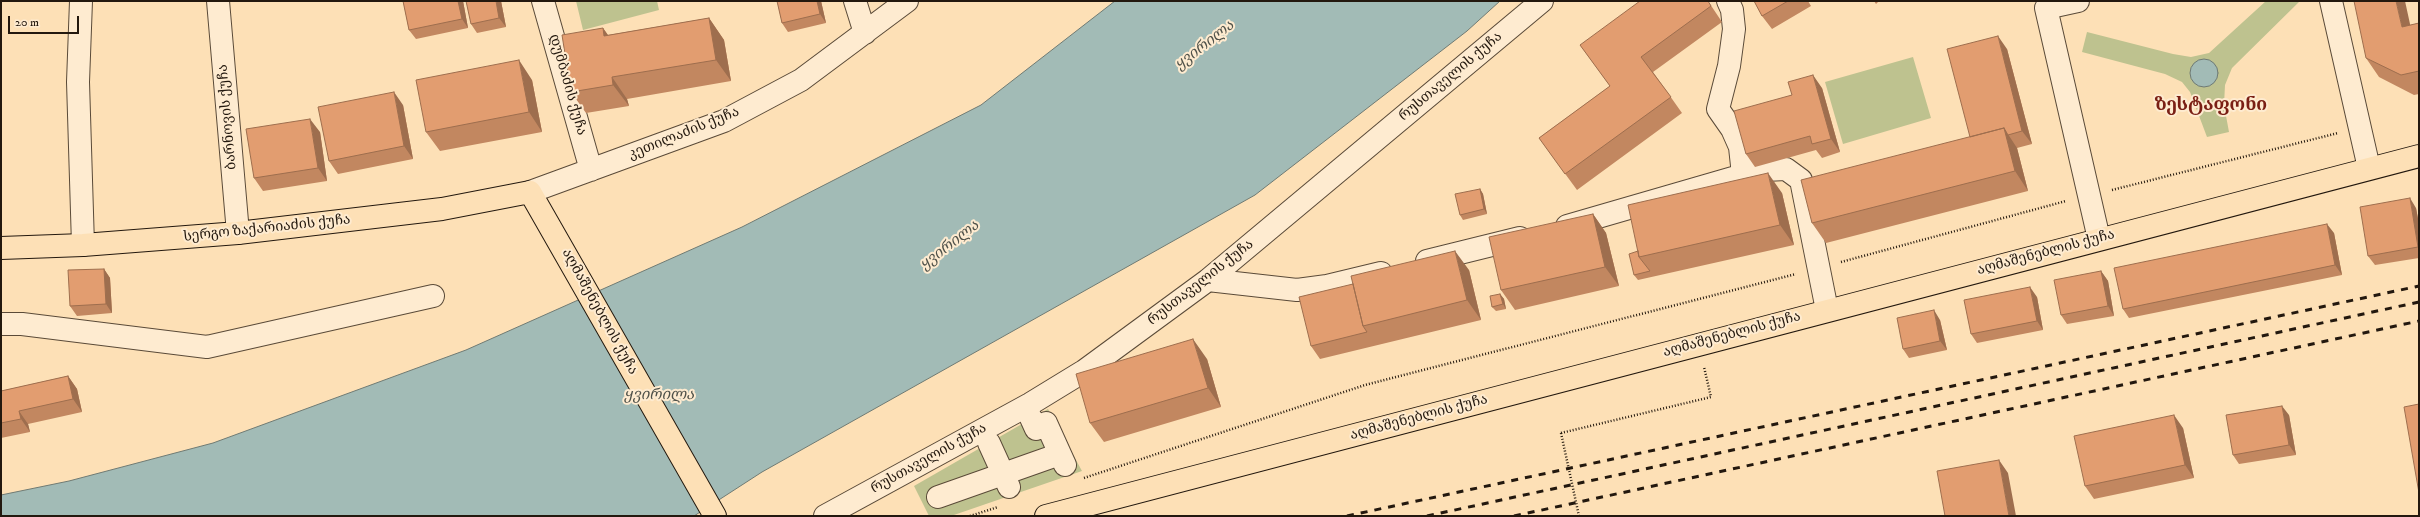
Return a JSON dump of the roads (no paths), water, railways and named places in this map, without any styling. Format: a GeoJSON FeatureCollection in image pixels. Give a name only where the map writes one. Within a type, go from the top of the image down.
{"type":"FeatureCollection","features":[{"type":"Feature","properties":{"kind":"main road","name":"აღმაშენებლის ქუჩა"},"geometry":{"type":"LineString","coordinates":[[1046,516],[2419,156]]}},
{"type":"Feature","properties":{"kind":"main road","name":"სერგო ზაქარიაძის ქუჩა"},"geometry":{"type":"LineString","coordinates":[[1,248],[83,245],[238,233],[442,209],[530,192]]}},
{"type":"Feature","properties":{"kind":"main road","name":"აღმაშენებლის ქუჩა"},"geometry":{"type":"LineString","coordinates":[[530,192],[715,516]]}},
{"type":"Feature","properties":{"kind":"street"},"geometry":{"type":"LineString","coordinates":[[81,1],[78,82],[83,245]]}},
{"type":"Feature","properties":{"kind":"street","name":"ბარნოვის ქუჩა"},"geometry":{"type":"LineString","coordinates":[[218,1],[238,233]]}},
{"type":"Feature","properties":{"kind":"street","name":"დუმბაძის ქუჩა"},"geometry":{"type":"LineString","coordinates":[[543,1],[590,170]]}},
{"type":"Feature","properties":{"kind":"street"},"geometry":{"type":"LineString","coordinates":[[855,1],[865,33]]}},
{"type":"Feature","properties":{"kind":"street","name":"კეთილაძის ქუჩა"},"geometry":{"type":"LineString","coordinates":[[530,192],[724,121],[801,80],[907,1]]}},
{"type":"Feature","properties":{"kind":"street","name":"რუსთაველის ქუჩა"},"geometry":{"type":"LineString","coordinates":[[825,516],[1030,404],[1078,375],[1208,280],[1542,1]]}},
{"type":"Feature","properties":{"kind":"street"},"geometry":{"type":"LineString","coordinates":[[1728,1],[1732,10],[1734,29],[1729,66],[1718,109],[1732,129],[1740,148],[1743,175]]}},
{"type":"Feature","properties":{"kind":"street"},"geometry":{"type":"LineString","coordinates":[[2078,1],[2046,8],[2099,239]]}},
{"type":"Feature","properties":{"kind":"street"},"geometry":{"type":"LineString","coordinates":[[2331,1],[2369,168]]}},
{"type":"Feature","properties":{"kind":"street"},"geometry":{"type":"LineString","coordinates":[[1208,280],[1297,290],[1327,286],[1543,232],[1743,175],[1765,170],[1786,169],[1801,180],[1827,310]]}},
{"type":"Feature","properties":{"kind":"street"},"geometry":{"type":"LineString","coordinates":[[1,324],[22,324],[207,347],[433,296]]}},
{"type":"Feature","properties":{"kind":"street"},"geometry":{"type":"LineString","coordinates":[[938,497],[1005,488],[1062,460],[1046,423],[1036,429],[1031,418]]}},
{"type":"Feature","properties":{"kind":"street"},"geometry":{"type":"LineString","coordinates":[[989,442],[1005,488]]}},
{"type":"Feature","properties":{"kind":"water","name":"ყვირილა"},"geometry":{"type":"Polygon","coordinates":[[[1115,1],[1500,1],[1467,31],[1255,195],[762,472],[694,516],[1,516],[1,495],[69,481],[213,443],[466,350],[742,227],[981,105],[1115,1]]]}},
{"type":"Feature","properties":{"kind":"water"},"geometry":{"type":"Polygon","coordinates":[[[2204,59],[2210,60],[2214,63],[2217,67],[2217,79],[2214,83],[2210,86],[2204,87],[2198,86],[2194,83],[2191,79],[2190,73],[2191,67],[2194,63],[2198,60],[2204,59]]]}},
{"type":"Feature","properties":{"kind":"railway"},"geometry":{"type":"LineString","coordinates":[[1347,516],[2419,286]]}},
{"type":"Feature","properties":{"kind":"railway"},"geometry":{"type":"LineString","coordinates":[[1427,516],[2419,302]]}},
{"type":"Feature","properties":{"kind":"railway"},"geometry":{"type":"LineString","coordinates":[[1514,516],[2419,321]]}},
{"type":"Feature","properties":{"kind":"district","name":"ზესტაფონი"},"geometry":{"type":"Point","coordinates":[2211,106]}}]}
